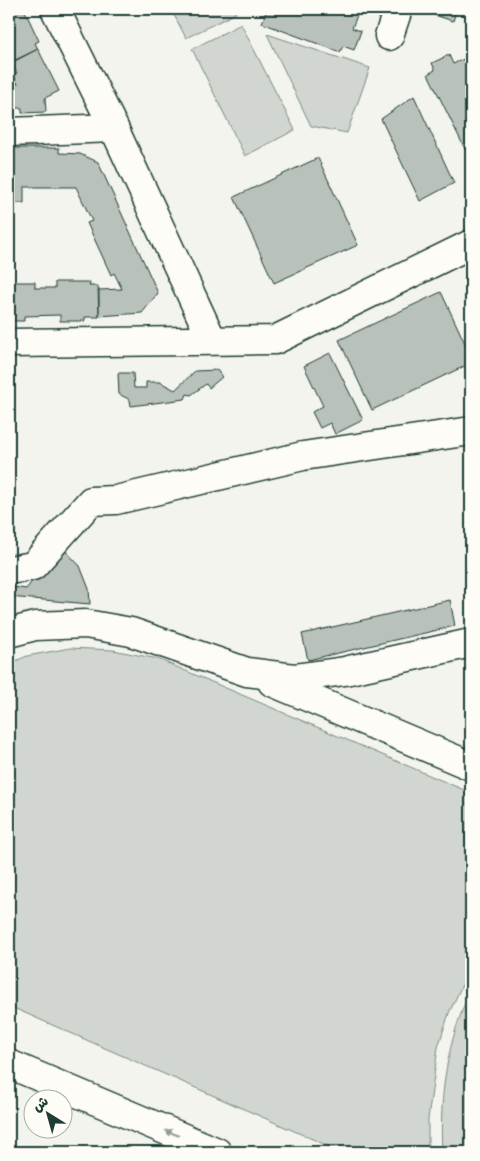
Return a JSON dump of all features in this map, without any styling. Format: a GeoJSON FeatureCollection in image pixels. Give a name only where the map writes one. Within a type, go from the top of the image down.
{"type":"FeatureCollection","features":[{"type":"Feature","properties":{"kind":"street"},"geometry":{"type":"LineString","coordinates":[[55,9],[114,128],[212,340]]}},
{"type":"Feature","properties":{"kind":"street"},"geometry":{"type":"LineString","coordinates":[[389,36],[398,9]]}},
{"type":"Feature","properties":{"kind":"street"},"geometry":{"type":"LineString","coordinates":[[9,132],[114,128]]}},
{"type":"Feature","properties":{"kind":"street"},"geometry":{"type":"LineString","coordinates":[[9,343],[275,340],[471,244]]}},
{"type":"Feature","properties":{"kind":"street"},"geometry":{"type":"LineString","coordinates":[[9,570],[33,566],[91,502],[116,500],[302,456],[471,431]]}},
{"type":"Feature","properties":{"kind":"street"},"geometry":{"type":"LineString","coordinates":[[9,633],[35,626],[86,624],[131,632],[247,672],[471,766]]}},
{"type":"Feature","properties":{"kind":"street"},"geometry":{"type":"LineString","coordinates":[[247,672],[294,678],[344,671],[471,642]]}},
{"type":"Feature","properties":{"kind":"street"},"geometry":{"type":"LineString","coordinates":[[9,1064],[217,1152]]}},
{"type":"Feature","properties":{"kind":"shaded area"},"geometry":{"type":"Polygon","coordinates":[[[171,9],[234,9],[236,13],[186,38],[171,9]]]}},
{"type":"Feature","properties":{"kind":"shaded area"},"geometry":{"type":"Polygon","coordinates":[[[241,24],[295,130],[245,156],[192,49],[241,24]]]}},
{"type":"Feature","properties":{"kind":"shaded area"},"geometry":{"type":"Polygon","coordinates":[[[267,34],[370,68],[347,133],[311,126],[267,34]]]}},
{"type":"Feature","properties":{"kind":"shaded area"},"geometry":{"type":"Polygon","coordinates":[[[70,648],[113,650],[158,659],[471,793],[471,966],[449,1013],[438,1047],[428,1119],[428,1152],[342,1152],[9,1006],[9,664],[27,656],[70,648]]]}},
{"type":"Feature","properties":{"kind":"shaded area"},"geometry":{"type":"Polygon","coordinates":[[[471,989],[471,1152],[442,1152],[442,1110],[446,1069],[456,1029],[471,989]]]}},
{"type":"Feature","properties":{"kind":"building"},"geometry":{"type":"Polygon","coordinates":[[[9,9],[19,11],[24,9],[39,41],[35,43],[38,49],[13,61],[9,53],[9,9]]]}},
{"type":"Feature","properties":{"kind":"building"},"geometry":{"type":"Polygon","coordinates":[[[267,9],[346,9],[358,13],[352,28],[361,31],[354,50],[343,46],[340,52],[262,23],[267,9]]]}},
{"type":"Feature","properties":{"kind":"building"},"geometry":{"type":"Polygon","coordinates":[[[416,9],[457,9],[453,21],[416,9]]]}},
{"type":"Feature","properties":{"kind":"building"},"geometry":{"type":"Polygon","coordinates":[[[38,49],[59,91],[45,98],[46,112],[22,113],[22,108],[9,108],[9,84],[18,84],[13,75],[17,73],[11,63],[38,49]]]}},
{"type":"Feature","properties":{"kind":"building"},"geometry":{"type":"Polygon","coordinates":[[[449,55],[453,64],[468,57],[471,64],[471,149],[466,151],[428,74],[435,70],[432,63],[449,55]]]}},
{"type":"Feature","properties":{"kind":"building"},"geometry":{"type":"Polygon","coordinates":[[[414,96],[454,183],[420,201],[381,119],[414,96]]]}},
{"type":"Feature","properties":{"kind":"building"},"geometry":{"type":"Polygon","coordinates":[[[12,148],[59,148],[59,153],[80,154],[98,162],[158,293],[142,313],[99,316],[99,290],[122,289],[114,273],[111,275],[87,223],[92,221],[76,187],[24,187],[24,203],[9,203],[9,151],[12,148]]]}},
{"type":"Feature","properties":{"kind":"building"},"geometry":{"type":"Polygon","coordinates":[[[318,158],[358,245],[274,283],[234,197],[318,158]]]}},
{"type":"Feature","properties":{"kind":"building"},"geometry":{"type":"Polygon","coordinates":[[[9,282],[35,282],[35,288],[55,288],[55,282],[90,282],[89,286],[98,286],[99,317],[85,317],[85,321],[60,321],[60,315],[24,316],[24,321],[9,321],[9,282]]]}},
{"type":"Feature","properties":{"kind":"building"},"geometry":{"type":"Polygon","coordinates":[[[441,292],[471,356],[471,363],[372,410],[339,340],[441,292]]]}},
{"type":"Feature","properties":{"kind":"building"},"geometry":{"type":"Polygon","coordinates":[[[330,353],[363,420],[335,434],[330,423],[320,428],[312,412],[323,406],[304,366],[330,353]]]}},
{"type":"Feature","properties":{"kind":"building"},"geometry":{"type":"Polygon","coordinates":[[[217,370],[222,377],[209,388],[206,384],[191,395],[187,394],[185,399],[131,406],[130,400],[119,394],[118,373],[133,373],[134,388],[146,388],[146,382],[160,382],[175,390],[195,371],[217,370]]]}},
{"type":"Feature","properties":{"kind":"building"},"geometry":{"type":"Polygon","coordinates":[[[61,546],[80,566],[89,589],[90,604],[9,597],[9,584],[14,584],[13,587],[26,589],[61,546]]]}},
{"type":"Feature","properties":{"kind":"building"},"geometry":{"type":"Polygon","coordinates":[[[450,600],[455,626],[308,660],[302,634],[450,600]]]}}]}
